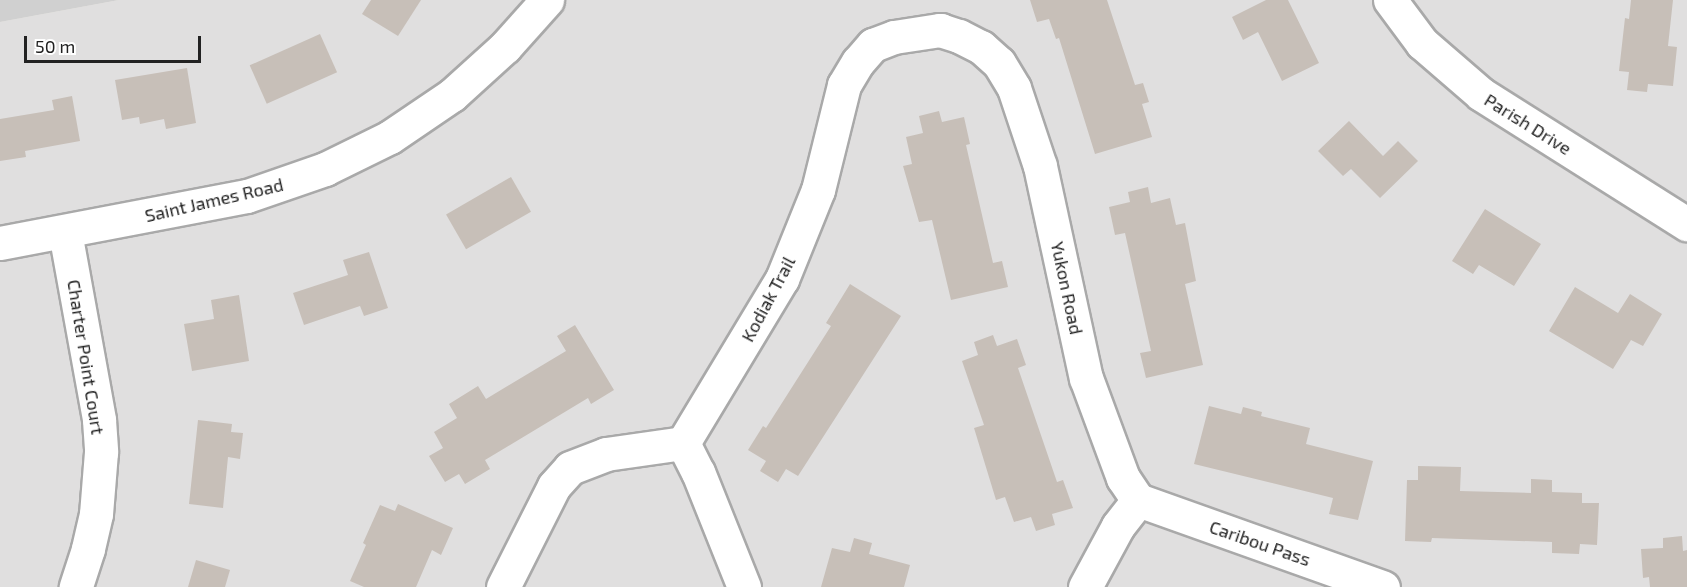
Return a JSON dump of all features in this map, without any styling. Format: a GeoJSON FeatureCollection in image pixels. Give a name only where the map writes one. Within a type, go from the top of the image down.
{"type":"FeatureCollection","features":[{"type":"Feature","properties":{"kind":"street","name":"Saint James Road"},"geometry":{"type":"LineString","coordinates":[[0,243],[247,195],[284,185],[361,153],[452,95],[505,47],[547,0]]}},
{"type":"Feature","properties":{"kind":"street","name":"Parish Drive"},"geometry":{"type":"LineString","coordinates":[[1390,0],[1422,43],[1481,94],[1687,224]]}},
{"type":"Feature","properties":{"kind":"street","name":"Yukon Road"},"geometry":{"type":"LineString","coordinates":[[917,32],[940,30],[981,47],[999,63],[1014,88],[1045,188],[1086,378],[1123,478],[1138,500]]}},
{"type":"Feature","properties":{"kind":"street","name":"Kodiak Trail"},"geometry":{"type":"LineString","coordinates":[[683,443],[782,279],[818,190],[844,85],[858,62],[873,45],[894,36],[917,32]]}},
{"type":"Feature","properties":{"kind":"street","name":"Charter Point Court"},"geometry":{"type":"LineString","coordinates":[[65,232],[99,420],[101,452],[96,514],[76,587]]}},
{"type":"Feature","properties":{"kind":"street"},"geometry":{"type":"LineString","coordinates":[[502,587],[554,486],[570,468],[606,454],[683,443],[698,472],[744,587]]}},
{"type":"Feature","properties":{"kind":"street"},"geometry":{"type":"LineString","coordinates":[[1085,587],[1118,526],[1138,500]]}},
{"type":"Feature","properties":{"kind":"street","name":"Caribou Pass"},"geometry":{"type":"LineString","coordinates":[[1138,500],[1383,587]]}},
{"type":"Feature","properties":{"kind":"shaded area"},"geometry":{"type":"Polygon","coordinates":[[[0,0],[119,0],[0,22],[0,0]]]}},
{"type":"Feature","properties":{"kind":"shaded area"},"geometry":{"type":"Polygon","coordinates":[[[119,0],[1687,0],[1687,587],[0,587],[0,22],[119,0]]]}},
{"type":"Feature","properties":{"kind":"building"},"geometry":{"type":"Polygon","coordinates":[[[371,0],[421,0],[398,36],[362,14],[371,0]]]}},
{"type":"Feature","properties":{"kind":"building"},"geometry":{"type":"Polygon","coordinates":[[[1030,0],[1107,0],[1135,85],[1143,83],[1149,102],[1142,104],[1152,137],[1095,154],[1059,38],[1056,39],[1049,19],[1037,22],[1030,0]]]}},
{"type":"Feature","properties":{"kind":"building"},"geometry":{"type":"Polygon","coordinates":[[[1266,0],[1288,0],[1319,63],[1282,81],[1258,32],[1243,40],[1232,17],[1266,0]]]}},
{"type":"Feature","properties":{"kind":"building"},"geometry":{"type":"Polygon","coordinates":[[[1631,0],[1673,0],[1668,46],[1677,47],[1673,86],[1648,84],[1647,92],[1627,90],[1629,72],[1619,71],[1625,18],[1629,19],[1631,0]]]}},
{"type":"Feature","properties":{"kind":"building"},"geometry":{"type":"Polygon","coordinates":[[[320,34],[337,72],[267,104],[250,65],[320,34]]]}},
{"type":"Feature","properties":{"kind":"building"},"geometry":{"type":"Polygon","coordinates":[[[187,68],[196,123],[166,129],[164,119],[140,124],[139,117],[122,120],[115,80],[187,68]]]}},
{"type":"Feature","properties":{"kind":"building"},"geometry":{"type":"Polygon","coordinates":[[[72,96],[80,141],[25,151],[26,157],[0,161],[0,119],[54,110],[52,100],[72,96]]]}},
{"type":"Feature","properties":{"kind":"building"},"geometry":{"type":"Polygon","coordinates":[[[939,111],[942,122],[964,117],[970,144],[966,145],[993,263],[1002,261],[1008,287],[951,300],[932,220],[919,222],[903,166],[912,164],[906,137],[923,133],[919,116],[939,111]]]}},
{"type":"Feature","properties":{"kind":"building"},"geometry":{"type":"Polygon","coordinates":[[[1349,121],[1383,156],[1398,141],[1418,161],[1380,198],[1351,169],[1343,176],[1318,151],[1349,121]]]}},
{"type":"Feature","properties":{"kind":"building"},"geometry":{"type":"Polygon","coordinates":[[[511,177],[531,212],[466,249],[446,214],[511,177]]]}},
{"type":"Feature","properties":{"kind":"building"},"geometry":{"type":"Polygon","coordinates":[[[1148,187],[1151,203],[1170,198],[1176,225],[1185,223],[1196,281],[1185,284],[1203,365],[1146,378],[1140,353],[1151,351],[1125,233],[1115,235],[1109,207],[1130,202],[1128,192],[1148,187]]]}},
{"type":"Feature","properties":{"kind":"building"},"geometry":{"type":"Polygon","coordinates":[[[1485,209],[1541,244],[1514,286],[1479,265],[1473,274],[1452,261],[1485,209]]]}},
{"type":"Feature","properties":{"kind":"building"},"geometry":{"type":"Polygon","coordinates":[[[369,252],[388,308],[364,316],[360,306],[304,325],[293,293],[348,275],[343,260],[369,252]]]}},
{"type":"Feature","properties":{"kind":"building"},"geometry":{"type":"Polygon","coordinates":[[[850,284],[901,316],[798,476],[786,469],[778,482],[760,471],[766,461],[748,450],[763,426],[766,428],[831,326],[826,323],[850,284]]]}},
{"type":"Feature","properties":{"kind":"building"},"geometry":{"type":"Polygon","coordinates":[[[1575,287],[1618,313],[1630,294],[1662,314],[1643,346],[1631,340],[1613,369],[1549,331],[1575,287]]]}},
{"type":"Feature","properties":{"kind":"building"},"geometry":{"type":"Polygon","coordinates":[[[239,295],[249,361],[192,371],[184,324],[214,319],[211,300],[239,295]]]}},
{"type":"Feature","properties":{"kind":"building"},"geometry":{"type":"Polygon","coordinates":[[[575,325],[614,390],[591,404],[588,398],[485,460],[490,469],[465,484],[459,474],[445,482],[429,456],[443,448],[434,432],[457,418],[449,404],[478,386],[486,399],[566,351],[557,336],[575,325]]]}},
{"type":"Feature","properties":{"kind":"building"},"geometry":{"type":"Polygon","coordinates":[[[993,335],[997,346],[1017,339],[1026,365],[1018,368],[1057,482],[1063,480],[1073,508],[1052,514],[1055,525],[1036,531],[1031,517],[1014,522],[1005,497],[996,500],[974,428],[984,425],[962,361],[978,355],[974,342],[993,335]]]}},
{"type":"Feature","properties":{"kind":"building"},"geometry":{"type":"Polygon","coordinates":[[[1209,406],[1241,414],[1243,407],[1262,412],[1261,416],[1310,428],[1306,444],[1373,461],[1358,520],[1329,514],[1333,498],[1194,464],[1209,406]]]}},
{"type":"Feature","properties":{"kind":"building"},"geometry":{"type":"Polygon","coordinates":[[[198,420],[232,424],[231,432],[243,433],[240,459],[228,457],[223,508],[189,504],[198,420]]]}},
{"type":"Feature","properties":{"kind":"building"},"geometry":{"type":"Polygon","coordinates":[[[1418,466],[1461,467],[1460,491],[1531,493],[1531,479],[1552,480],[1552,492],[1582,493],[1582,503],[1599,503],[1597,545],[1580,544],[1579,554],[1552,553],[1552,542],[1432,538],[1431,542],[1405,541],[1407,480],[1418,480],[1418,466]]]}},
{"type":"Feature","properties":{"kind":"building"},"geometry":{"type":"Polygon","coordinates":[[[398,504],[453,528],[441,555],[432,550],[416,587],[364,587],[350,581],[366,545],[363,543],[380,505],[395,511],[398,504]]]}},
{"type":"Feature","properties":{"kind":"building"},"geometry":{"type":"Polygon","coordinates":[[[1682,536],[1683,551],[1687,550],[1687,587],[1650,587],[1649,577],[1643,578],[1641,549],[1663,548],[1663,538],[1682,536]]]}},
{"type":"Feature","properties":{"kind":"building"},"geometry":{"type":"Polygon","coordinates":[[[854,538],[872,543],[869,554],[910,565],[904,587],[821,587],[832,548],[850,552],[854,538]]]}},
{"type":"Feature","properties":{"kind":"building"},"geometry":{"type":"Polygon","coordinates":[[[196,560],[230,570],[225,587],[188,587],[196,560]]]}}]}
